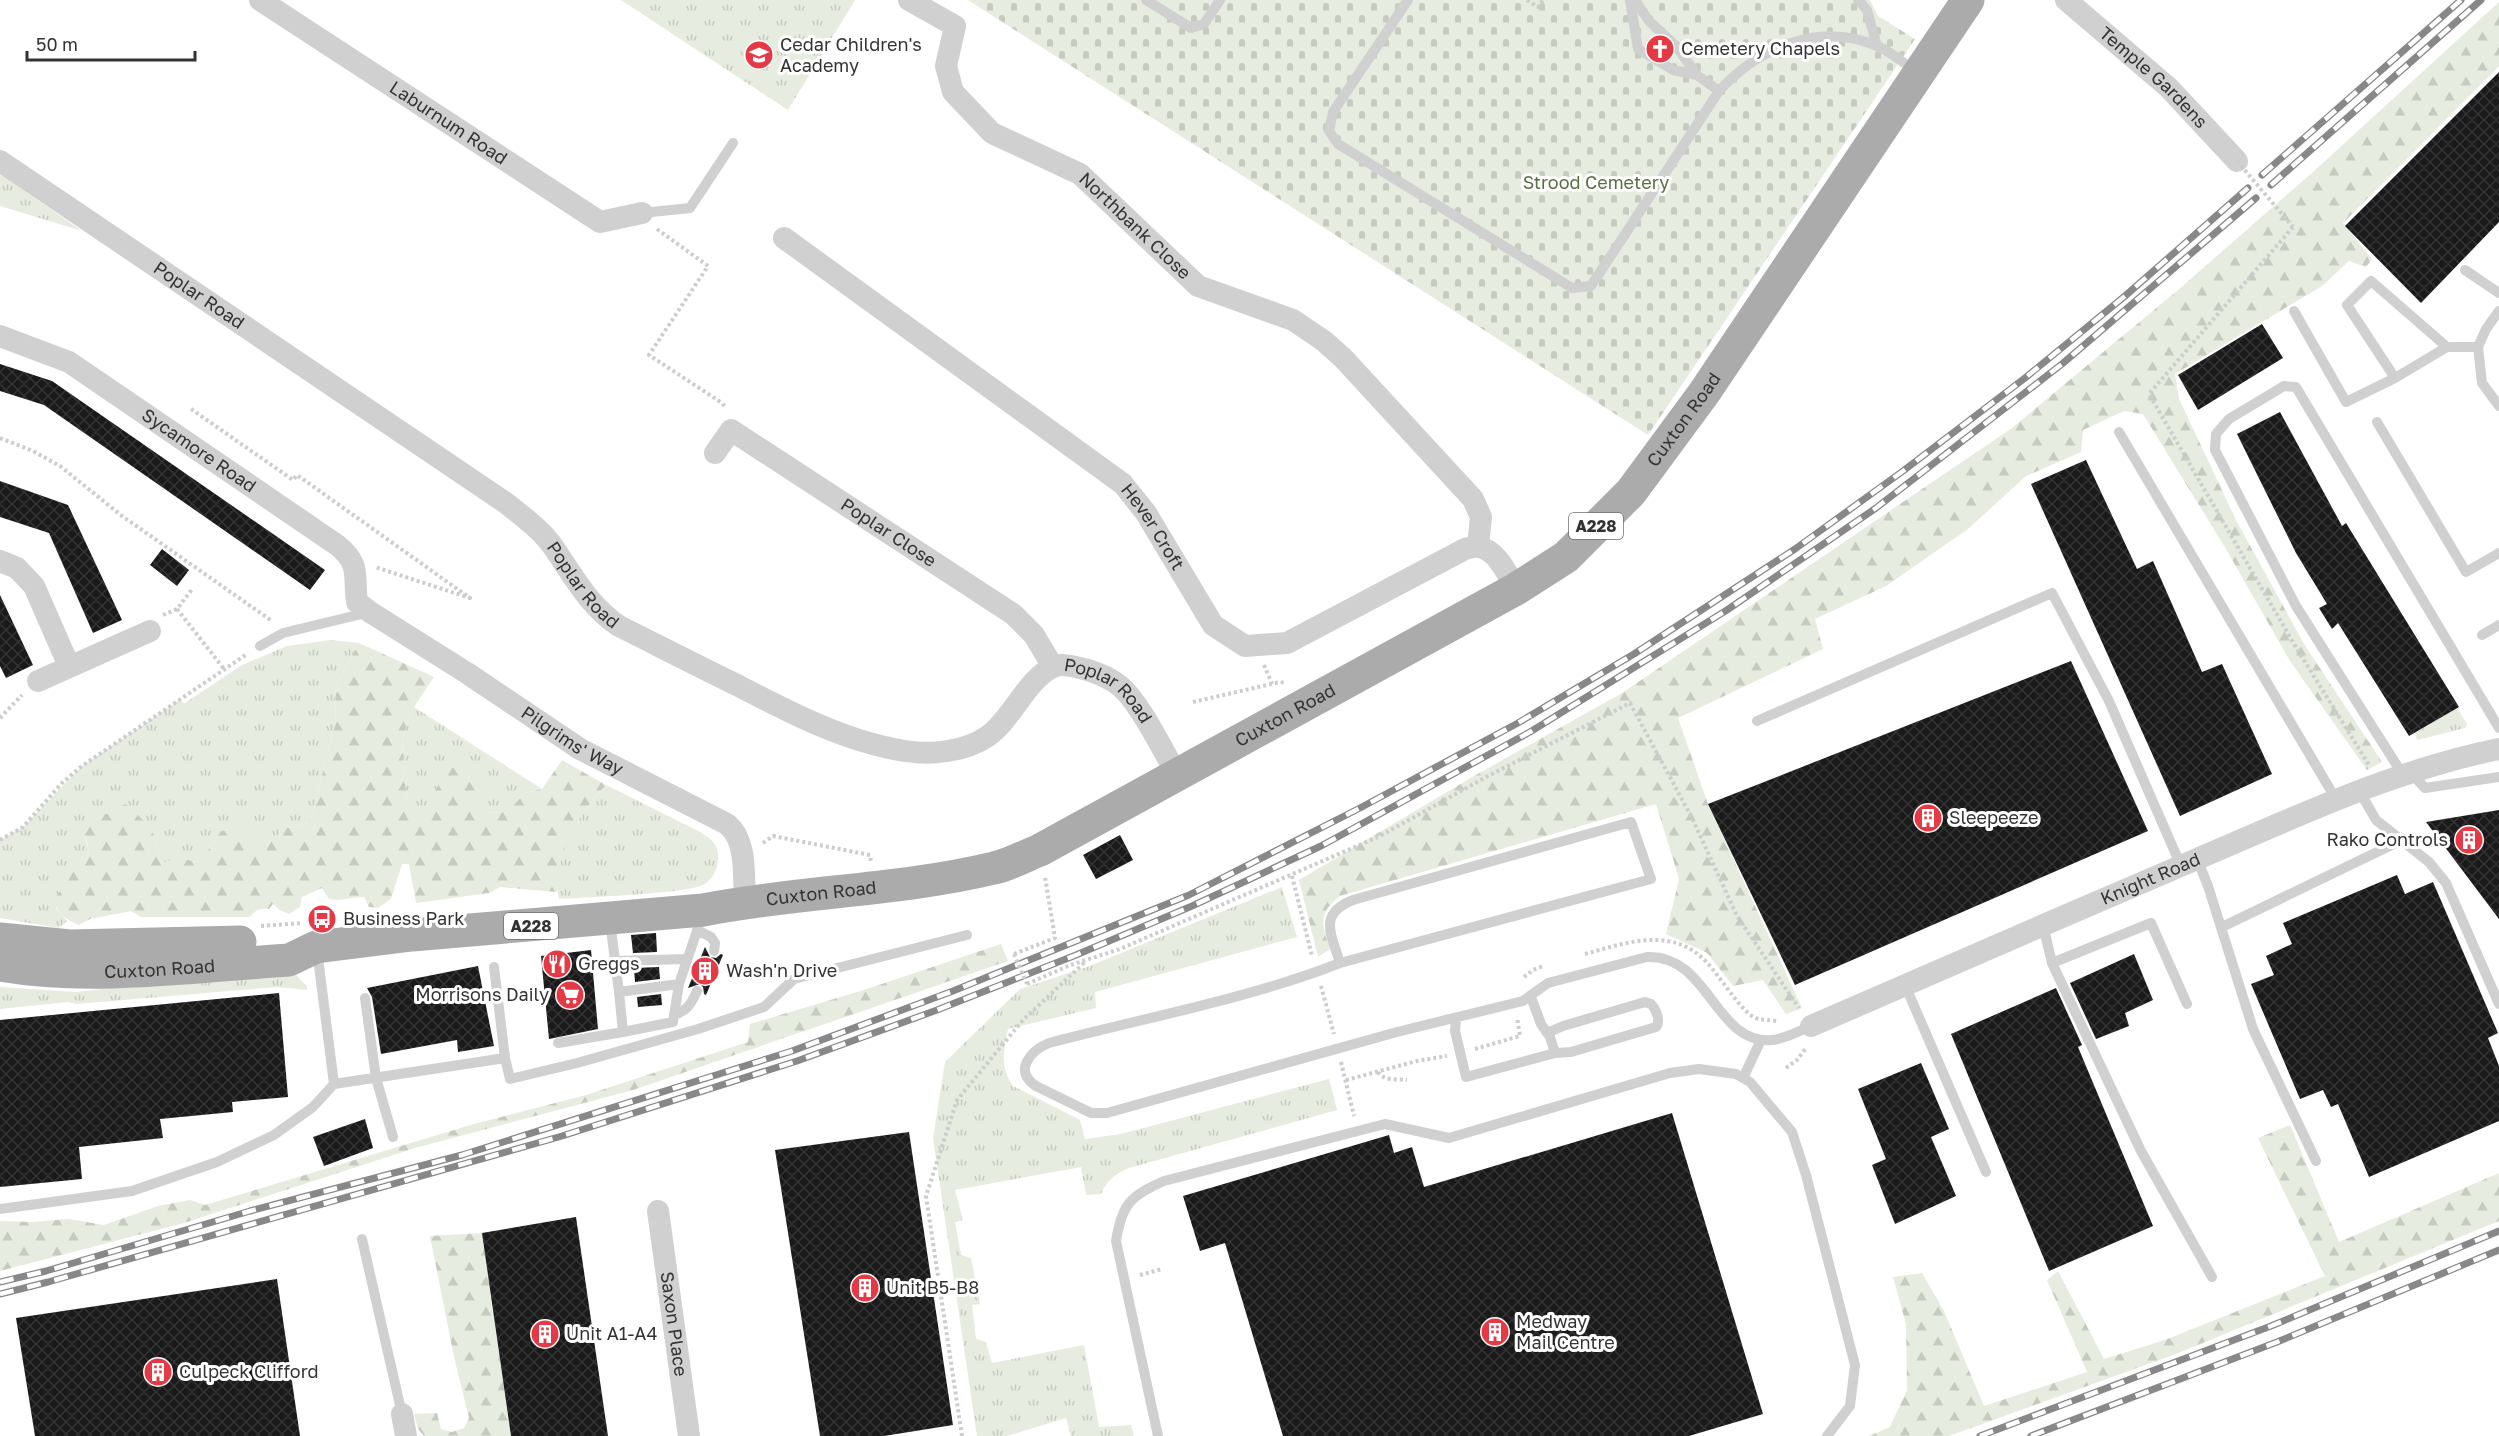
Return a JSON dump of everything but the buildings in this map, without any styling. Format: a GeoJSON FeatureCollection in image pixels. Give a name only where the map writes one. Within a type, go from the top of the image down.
{"type":"FeatureCollection","features":[{"type":"Feature","properties":{"kind":"main road","name":"Cuxton Road"},"geometry":{"type":"LineString","coordinates":[[0,939],[70,946],[288,940],[315,934],[412,935],[610,919],[700,920],[745,901],[924,882],[996,868],[1040,850],[1516,589],[1566,557],[1630,492],[1704,393],[1968,0]]}},
{"type":"Feature","properties":{"kind":"main road","name":"Cuxton Road"},"geometry":{"type":"LineString","coordinates":[[0,965],[41,971],[102,972],[289,960],[315,934]]}},
{"type":"Feature","properties":{"kind":"street","name":"Laburnum Road"},"geometry":{"type":"LineString","coordinates":[[260,0],[600,222],[642,213]]}},
{"type":"Feature","properties":{"kind":"street","name":"Northbank Close"},"geometry":{"type":"LineString","coordinates":[[909,0],[955,26],[946,66],[953,92],[992,133],[1080,174],[1198,286],[1293,320],[1324,341],[1342,358],[1473,499],[1481,517],[1478,546]]}},
{"type":"Feature","properties":{"kind":"street","name":"Temple Gardens"},"geometry":{"type":"LineString","coordinates":[[2066,0],[2169,88],[2236,161]]}},
{"type":"Feature","properties":{"kind":"street","name":"Poplar Road"},"geometry":{"type":"LineString","coordinates":[[0,161],[506,503],[533,525],[553,546],[569,573],[602,615],[620,626],[774,704],[824,726],[905,751],[936,753],[963,747],[987,737],[1003,723],[1035,682],[1053,667],[1077,668],[1094,672],[1123,688],[1177,774]]}},
{"type":"Feature","properties":{"kind":"street","name":"Hever Croft"},"geometry":{"type":"LineString","coordinates":[[784,238],[1123,484],[1146,513],[1213,625],[1245,646],[1287,643],[1465,549],[1478,546]]}},
{"type":"Feature","properties":{"kind":"street","name":"Sycamore Road"},"geometry":{"type":"LineString","coordinates":[[0,336],[69,362],[337,545],[350,557],[363,607]]}},
{"type":"Feature","properties":{"kind":"street"},"geometry":{"type":"LineString","coordinates":[[715,453],[731,430]]}},
{"type":"Feature","properties":{"kind":"street","name":"Poplar Close"},"geometry":{"type":"LineString","coordinates":[[731,430],[1013,614],[1034,635],[1053,667]]}},
{"type":"Feature","properties":{"kind":"street"},"geometry":{"type":"LineString","coordinates":[[1478,546],[1499,561],[1516,589]]}},
{"type":"Feature","properties":{"kind":"street"},"geometry":{"type":"LineString","coordinates":[[0,561],[17,568],[34,586],[69,666]]}},
{"type":"Feature","properties":{"kind":"street","name":"Pilgrims' Way"},"geometry":{"type":"LineString","coordinates":[[363,607],[580,749],[731,827],[740,840],[745,901]]}},
{"type":"Feature","properties":{"kind":"street"},"geometry":{"type":"LineString","coordinates":[[38,681],[150,631]]}},
{"type":"Feature","properties":{"kind":"street","name":"Knight Road"},"geometry":{"type":"LineString","coordinates":[[1807,1020],[1905,985],[2189,862],[2337,801],[2407,774],[2499,749]]}},
{"type":"Feature","properties":{"kind":"street","name":"Saxon Place"},"geometry":{"type":"LineString","coordinates":[[658,1210],[689,1436]]}},
{"type":"Feature","properties":{"kind":"lane"},"geometry":{"type":"LineString","coordinates":[[1146,0],[1191,28],[1204,24],[1220,0]]}},
{"type":"Feature","properties":{"kind":"lane"},"geometry":{"type":"LineString","coordinates":[[1408,0],[1333,112],[1329,131],[1338,144],[1572,288],[1591,286],[1719,91],[1736,73],[1770,50],[1805,38],[1844,38],[1877,46],[1918,73]]}},
{"type":"Feature","properties":{"kind":"lane"},"geometry":{"type":"LineString","coordinates":[[1630,0],[1638,49],[1673,70],[1697,75]]}},
{"type":"Feature","properties":{"kind":"lane"},"geometry":{"type":"LineString","coordinates":[[1635,0],[1649,21],[1676,46],[1697,75],[1719,91]]}},
{"type":"Feature","properties":{"kind":"lane"},"geometry":{"type":"LineString","coordinates":[[1858,0],[1868,10],[1877,46]]}},
{"type":"Feature","properties":{"kind":"lane"},"geometry":{"type":"LineString","coordinates":[[642,213],[690,208],[733,143]]}},
{"type":"Feature","properties":{"kind":"lane"},"geometry":{"type":"LineString","coordinates":[[2465,270],[2499,293]]}},
{"type":"Feature","properties":{"kind":"lane"},"geometry":{"type":"LineString","coordinates":[[2395,378],[2347,305],[2371,281],[2446,347]]}},
{"type":"Feature","properties":{"kind":"lane"},"geometry":{"type":"LineString","coordinates":[[2294,311],[2346,402],[2395,378],[2446,347],[2478,347]]}},
{"type":"Feature","properties":{"kind":"lane"},"geometry":{"type":"LineString","coordinates":[[2499,311],[2486,329],[2478,347],[2482,383],[2499,406]]}},
{"type":"Feature","properties":{"kind":"lane"},"geometry":{"type":"LineString","coordinates":[[2499,728],[2296,387],[2284,386],[2229,419],[2216,434],[2215,450],[2296,606],[2407,774],[2425,788],[2499,777]]}},
{"type":"Feature","properties":{"kind":"lane"},"geometry":{"type":"LineString","coordinates":[[2377,422],[2466,572],[2499,553]]}},
{"type":"Feature","properties":{"kind":"lane"},"geometry":{"type":"LineString","coordinates":[[2119,432],[2337,801]]}},
{"type":"Feature","properties":{"kind":"lane"},"geometry":{"type":"LineString","coordinates":[[1757,721],[2052,593],[2189,862],[2208,885],[2253,1029],[2316,1161]]}},
{"type":"Feature","properties":{"kind":"lane"},"geometry":{"type":"LineString","coordinates":[[260,646],[288,632],[363,607]]}},
{"type":"Feature","properties":{"kind":"lane"},"geometry":{"type":"LineString","coordinates":[[2482,635],[2499,625]]}},
{"type":"Feature","properties":{"kind":"lane"},"geometry":{"type":"LineString","coordinates":[[2360,792],[2376,820],[2439,871],[2499,1004]]}},
{"type":"Feature","properties":{"kind":"lane"},"geometry":{"type":"LineString","coordinates":[[1340,963],[1331,933],[1330,916],[1338,906],[1631,822],[1651,879],[1340,963],[1317,972],[1196,1006],[1049,1043],[1030,1054],[1026,1064],[1027,1074],[1036,1086],[1091,1113],[1101,1114],[1444,1020],[1513,1004],[1531,997],[1548,983],[1642,958],[1663,958],[1688,970],[1734,1026],[1761,1040],[1776,1040],[1807,1020]]}},
{"type":"Feature","properties":{"kind":"lane"},"geometry":{"type":"LineString","coordinates":[[2222,927],[2402,840]]}},
{"type":"Feature","properties":{"kind":"lane"},"geometry":{"type":"LineString","coordinates":[[610,919],[623,1032]]}},
{"type":"Feature","properties":{"kind":"lane"},"geometry":{"type":"LineString","coordinates":[[700,920],[715,943],[714,951]]}},
{"type":"Feature","properties":{"kind":"lane"},"geometry":{"type":"LineString","coordinates":[[558,1043],[673,1022],[679,984],[700,920]]}},
{"type":"Feature","properties":{"kind":"lane"},"geometry":{"type":"LineString","coordinates":[[2052,963],[2151,923],[2187,1004]]}},
{"type":"Feature","properties":{"kind":"lane"},"geometry":{"type":"LineString","coordinates":[[2043,925],[2052,963],[2141,1151],[2212,1277]]}},
{"type":"Feature","properties":{"kind":"lane"},"geometry":{"type":"LineString","coordinates":[[315,934],[334,1084]]}},
{"type":"Feature","properties":{"kind":"lane"},"geometry":{"type":"LineString","coordinates":[[494,968],[505,1058],[510,1079],[698,1029],[764,1007],[794,980],[967,935]]}},
{"type":"Feature","properties":{"kind":"lane"},"geometry":{"type":"LineString","coordinates":[[615,961],[687,959]]}},
{"type":"Feature","properties":{"kind":"lane"},"geometry":{"type":"LineString","coordinates":[[619,992],[679,984]]}},
{"type":"Feature","properties":{"kind":"lane"},"geometry":{"type":"LineString","coordinates":[[1905,985],[1986,1172]]}},
{"type":"Feature","properties":{"kind":"lane"},"geometry":{"type":"LineString","coordinates":[[674,1015],[690,1006],[697,992]]}},
{"type":"Feature","properties":{"kind":"lane"},"geometry":{"type":"LineString","coordinates":[[1531,997],[1555,1053]]}},
{"type":"Feature","properties":{"kind":"lane"},"geometry":{"type":"LineString","coordinates":[[365,998],[376,1078],[393,1137]]}},
{"type":"Feature","properties":{"kind":"lane"},"geometry":{"type":"LineString","coordinates":[[1456,1019],[1455,1031],[1466,1077],[1555,1053],[1571,1052],[1658,1025],[1655,1008],[1645,1002],[1563,1026],[1548,1033]]}},
{"type":"Feature","properties":{"kind":"lane"},"geometry":{"type":"LineString","coordinates":[[1743,1078],[1761,1040]]}},
{"type":"Feature","properties":{"kind":"lane"},"geometry":{"type":"LineString","coordinates":[[0,1209],[132,1191],[217,1162],[274,1135],[313,1107],[334,1084],[505,1058]]}},
{"type":"Feature","properties":{"kind":"lane"},"geometry":{"type":"LineString","coordinates":[[1158,1436],[1116,1241],[1120,1215],[1140,1192],[1164,1181],[1386,1124],[1449,1138],[1682,1070],[1717,1070],[1743,1078],[1758,1091],[1792,1132],[1806,1175],[1855,1365],[1850,1406],[1827,1436]]}},
{"type":"Feature","properties":{"kind":"lane"},"geometry":{"type":"LineString","coordinates":[[362,1239],[404,1425]]}},
{"type":"Feature","properties":{"kind":"path"},"geometry":{"type":"LineString","coordinates":[[1527,0],[1538,7],[1543,0]]}},
{"type":"Feature","properties":{"kind":"path"},"geometry":{"type":"LineString","coordinates":[[2236,161],[2293,227]]}},
{"type":"Feature","properties":{"kind":"path"},"geometry":{"type":"LineString","coordinates":[[642,213],[648,223],[708,266],[649,355],[722,403],[733,417],[731,430]]}},
{"type":"Feature","properties":{"kind":"path"},"geometry":{"type":"LineString","coordinates":[[191,409],[293,480],[297,475],[470,598],[369,565]]}},
{"type":"Feature","properties":{"kind":"path"},"geometry":{"type":"LineString","coordinates":[[0,438],[33,451],[60,466],[122,516],[288,632]]}},
{"type":"Feature","properties":{"kind":"path"},"geometry":{"type":"LineString","coordinates":[[342,517],[346,509]]}},
{"type":"Feature","properties":{"kind":"path"},"geometry":{"type":"LineString","coordinates":[[193,588],[177,609],[224,669]]}},
{"type":"Feature","properties":{"kind":"path"},"geometry":{"type":"LineString","coordinates":[[0,840],[23,827],[62,783],[82,766],[260,646]]}},
{"type":"Feature","properties":{"kind":"path"},"geometry":{"type":"LineString","coordinates":[[0,718],[38,681]]}},
{"type":"Feature","properties":{"kind":"path"},"geometry":{"type":"LineString","coordinates":[[1193,702],[1280,682],[1286,683],[1290,688]]}},
{"type":"Feature","properties":{"kind":"path"},"geometry":{"type":"LineString","coordinates":[[1040,850],[1055,938],[1014,954],[1027,984],[1068,966],[1086,962],[1292,876],[1380,836],[1488,776],[1630,703],[1692,818],[1737,916],[1807,1020]]}},
{"type":"Feature","properties":{"kind":"path"},"geometry":{"type":"LineString","coordinates":[[773,836],[870,855],[873,887]]}},
{"type":"Feature","properties":{"kind":"path"},"geometry":{"type":"LineString","coordinates":[[1292,876],[1358,1131]]}},
{"type":"Feature","properties":{"kind":"path"},"geometry":{"type":"LineString","coordinates":[[259,926],[315,934]]}},
{"type":"Feature","properties":{"kind":"path"},"geometry":{"type":"LineString","coordinates":[[1583,955],[1634,940],[1673,941],[1702,957],[1750,1015],[1762,1020],[1807,1020]]}},
{"type":"Feature","properties":{"kind":"path"},"geometry":{"type":"LineString","coordinates":[[962,1436],[926,1196],[957,1100],[1023,1020],[1086,962]]}},
{"type":"Feature","properties":{"kind":"path"},"geometry":{"type":"LineString","coordinates":[[1513,1004],[1509,987],[1536,968],[1550,964]]}},
{"type":"Feature","properties":{"kind":"path"},"geometry":{"type":"LineString","coordinates":[[1378,1072],[1381,1076],[1394,1080],[1407,1080]]}},
{"type":"Feature","properties":{"kind":"path"},"geometry":{"type":"LineString","coordinates":[[1124,1279],[1162,1269]]}},
{"type":"Feature","properties":{"kind":"green space","name":"Cedar Children's Academy"},"geometry":{"type":"Polygon","coordinates":[[[621,0],[855,0],[788,110],[621,0]]]}},
{"type":"Feature","properties":{"kind":"green space","name":"Strood Cemetery"},"geometry":{"type":"Polygon","coordinates":[[[968,0],[1870,0],[1878,16],[1915,39],[1648,435],[968,0]]]}},
{"type":"Feature","properties":{"kind":"green space"},"geometry":{"type":"Polygon","coordinates":[[[2499,2],[2499,66],[2343,223],[2372,259],[2366,267],[2349,261],[2322,286],[2175,374],[2179,399],[2237,522],[2304,644],[2382,762],[2367,770],[2290,661],[2226,549],[2143,414],[2124,411],[2083,430],[2081,452],[2026,476],[1968,529],[1886,586],[1815,619],[1823,649],[1678,718],[1708,804],[1802,1008],[1786,1014],[1763,980],[1733,986],[1707,953],[1666,934],[1679,879],[1656,804],[1340,896],[1328,908],[1323,920],[1330,949],[1318,957],[1299,880],[1474,776],[1622,693],[2012,428],[2178,290],[2313,172],[2499,2]]]}},
{"type":"Feature","properties":{"kind":"green space"},"geometry":{"type":"Polygon","coordinates":[[[0,174],[82,231],[0,206],[0,174]]]}},
{"type":"Feature","properties":{"kind":"green space"},"geometry":{"type":"Polygon","coordinates":[[[331,640],[359,643],[336,686],[335,725],[311,817],[305,825],[280,829],[279,834],[267,845],[257,844],[235,828],[221,831],[200,862],[177,855],[168,862],[161,863],[154,835],[110,814],[95,814],[85,837],[89,852],[84,864],[72,874],[56,908],[67,921],[59,928],[0,918],[0,840],[23,827],[82,766],[178,701],[185,703],[242,665],[287,646],[331,640]]]}},
{"type":"Feature","properties":{"kind":"green space"},"geometry":{"type":"Polygon","coordinates":[[[359,643],[434,677],[414,707],[402,739],[407,803],[420,818],[430,818],[430,802],[447,767],[468,771],[481,786],[478,808],[486,813],[507,812],[525,793],[542,789],[562,760],[606,785],[586,808],[571,834],[561,862],[557,892],[500,887],[489,893],[416,903],[409,864],[402,864],[391,899],[378,908],[369,907],[364,897],[329,899],[322,888],[302,897],[300,907],[289,914],[273,904],[269,909],[258,910],[250,917],[141,917],[131,911],[90,919],[79,925],[60,913],[54,900],[72,873],[84,864],[89,852],[83,825],[95,814],[110,814],[114,808],[126,804],[143,820],[154,835],[161,863],[168,862],[177,855],[200,862],[221,831],[235,828],[248,829],[252,840],[267,845],[279,834],[280,829],[305,825],[311,817],[335,725],[336,686],[359,643]]]}},
{"type":"Feature","properties":{"kind":"green space"},"geometry":{"type":"Polygon","coordinates":[[[414,707],[542,789],[525,793],[507,812],[486,813],[477,808],[420,818],[407,803],[402,739],[414,707]]]}},
{"type":"Feature","properties":{"kind":"green space"},"geometry":{"type":"Polygon","coordinates":[[[2457,708],[2467,724],[2465,728],[2417,740],[2415,733],[2457,708]]]}},
{"type":"Feature","properties":{"kind":"green space"},"geometry":{"type":"Polygon","coordinates":[[[606,785],[712,840],[717,850],[718,860],[716,870],[710,879],[705,884],[679,890],[559,899],[557,883],[562,852],[586,809],[606,785]]]}},
{"type":"Feature","properties":{"kind":"green space"},"geometry":{"type":"Polygon","coordinates":[[[1282,887],[1297,937],[1095,992],[1096,1008],[1008,1029],[1004,1065],[1013,1086],[1080,1120],[1085,1139],[1121,1134],[1329,1079],[1337,1110],[1129,1168],[1112,1178],[1101,1194],[1086,1195],[1081,1167],[955,1190],[963,1220],[955,1222],[961,1255],[971,1258],[980,1304],[972,1305],[976,1339],[986,1342],[992,1363],[1084,1345],[1099,1427],[1131,1425],[1134,1436],[1071,1436],[1066,1418],[1007,1436],[977,1436],[933,1138],[945,1062],[1020,989],[1087,967],[1282,887]]]}},
{"type":"Feature","properties":{"kind":"green space"},"geometry":{"type":"Polygon","coordinates":[[[1001,944],[1008,961],[633,1090],[415,1148],[184,1223],[0,1271],[0,1221],[32,1222],[69,1219],[104,1225],[158,1206],[190,1200],[205,1205],[474,1124],[586,1095],[748,1042],[750,1024],[864,990],[1001,944]]]}},
{"type":"Feature","properties":{"kind":"green space"},"geometry":{"type":"Polygon","coordinates":[[[289,968],[307,986],[307,990],[277,987],[0,1009],[0,987],[76,992],[289,968]]]}},
{"type":"Feature","properties":{"kind":"green space"},"geometry":{"type":"Polygon","coordinates":[[[2290,1125],[2339,1242],[2499,1173],[2499,1221],[2176,1354],[1949,1436],[1869,1436],[1890,1427],[1907,1390],[1906,1324],[1893,1277],[1922,1273],[1944,1311],[1984,1406],[2087,1372],[2047,1280],[2058,1271],[2104,1359],[2165,1340],[2325,1276],[2258,1138],[2290,1125]]]}},
{"type":"Feature","properties":{"kind":"green space"},"geometry":{"type":"Polygon","coordinates":[[[482,1233],[511,1436],[424,1436],[418,1429],[414,1414],[437,1413],[441,1429],[452,1432],[464,1428],[469,1418],[454,1357],[430,1236],[482,1233]]]}},
{"type":"Feature","properties":{"kind":"railway"},"geometry":{"type":"LineString","coordinates":[[2262,175],[2461,0]]}},
{"type":"Feature","properties":{"kind":"railway"},"geometry":{"type":"LineString","coordinates":[[2271,185],[2481,0]]}},
{"type":"Feature","properties":{"kind":"railway"},"geometry":{"type":"LineString","coordinates":[[0,1282],[46,1271],[250,1211],[462,1155],[792,1051],[953,991],[1189,895],[1360,808],[1518,723],[1634,654],[1795,549],[1903,471],[2025,378],[2125,296],[2248,188]]}},
{"type":"Feature","properties":{"kind":"railway"},"geometry":{"type":"LineString","coordinates":[[0,1294],[562,1136],[797,1061],[937,1010],[1076,955],[1192,906],[1321,846],[1530,732],[1727,610],[1876,508],[2062,364],[2256,198]]}},
{"type":"Feature","properties":{"kind":"railway"},"geometry":{"type":"LineString","coordinates":[[1980,1436],[2271,1326],[2499,1231]]}},
{"type":"Feature","properties":{"kind":"railway"},"geometry":{"type":"LineString","coordinates":[[2031,1436],[2277,1342],[2499,1250]]}},
{"type":"Feature","properties":{"kind":"place","name":"Cemetery Chapels"},"geometry":{"type":"Point","coordinates":[1660,49]}},
{"type":"Feature","properties":{"kind":"place","name":"Cedar Children's Academy"},"geometry":{"type":"Point","coordinates":[759,55]}},
{"type":"Feature","properties":{"kind":"place","name":"Sleepeeze"},"geometry":{"type":"Point","coordinates":[1928,818]}},
{"type":"Feature","properties":{"kind":"place","name":"Rako Controls"},"geometry":{"type":"Point","coordinates":[2469,840]}},
{"type":"Feature","properties":{"kind":"place","name":"Business Park"},"geometry":{"type":"Point","coordinates":[322,919]}},
{"type":"Feature","properties":{"kind":"place","name":"Greggs"},"geometry":{"type":"Point","coordinates":[557,964]}},
{"type":"Feature","properties":{"kind":"place","name":"Wash'n Drive"},"geometry":{"type":"Point","coordinates":[705,971]}},
{"type":"Feature","properties":{"kind":"place","name":"Morrisons Daily"},"geometry":{"type":"Point","coordinates":[570,995]}},
{"type":"Feature","properties":{"kind":"place","name":"Unit B5-B8"},"geometry":{"type":"Point","coordinates":[865,1288]}},
{"type":"Feature","properties":{"kind":"place","name":"Medway Mail Centre"},"geometry":{"type":"Point","coordinates":[1495,1332]}},
{"type":"Feature","properties":{"kind":"place","name":"Unit A1-A4"},"geometry":{"type":"Point","coordinates":[545,1334]}},
{"type":"Feature","properties":{"kind":"place","name":"Culpeck Clifford"},"geometry":{"type":"Point","coordinates":[158,1372]}}]}
